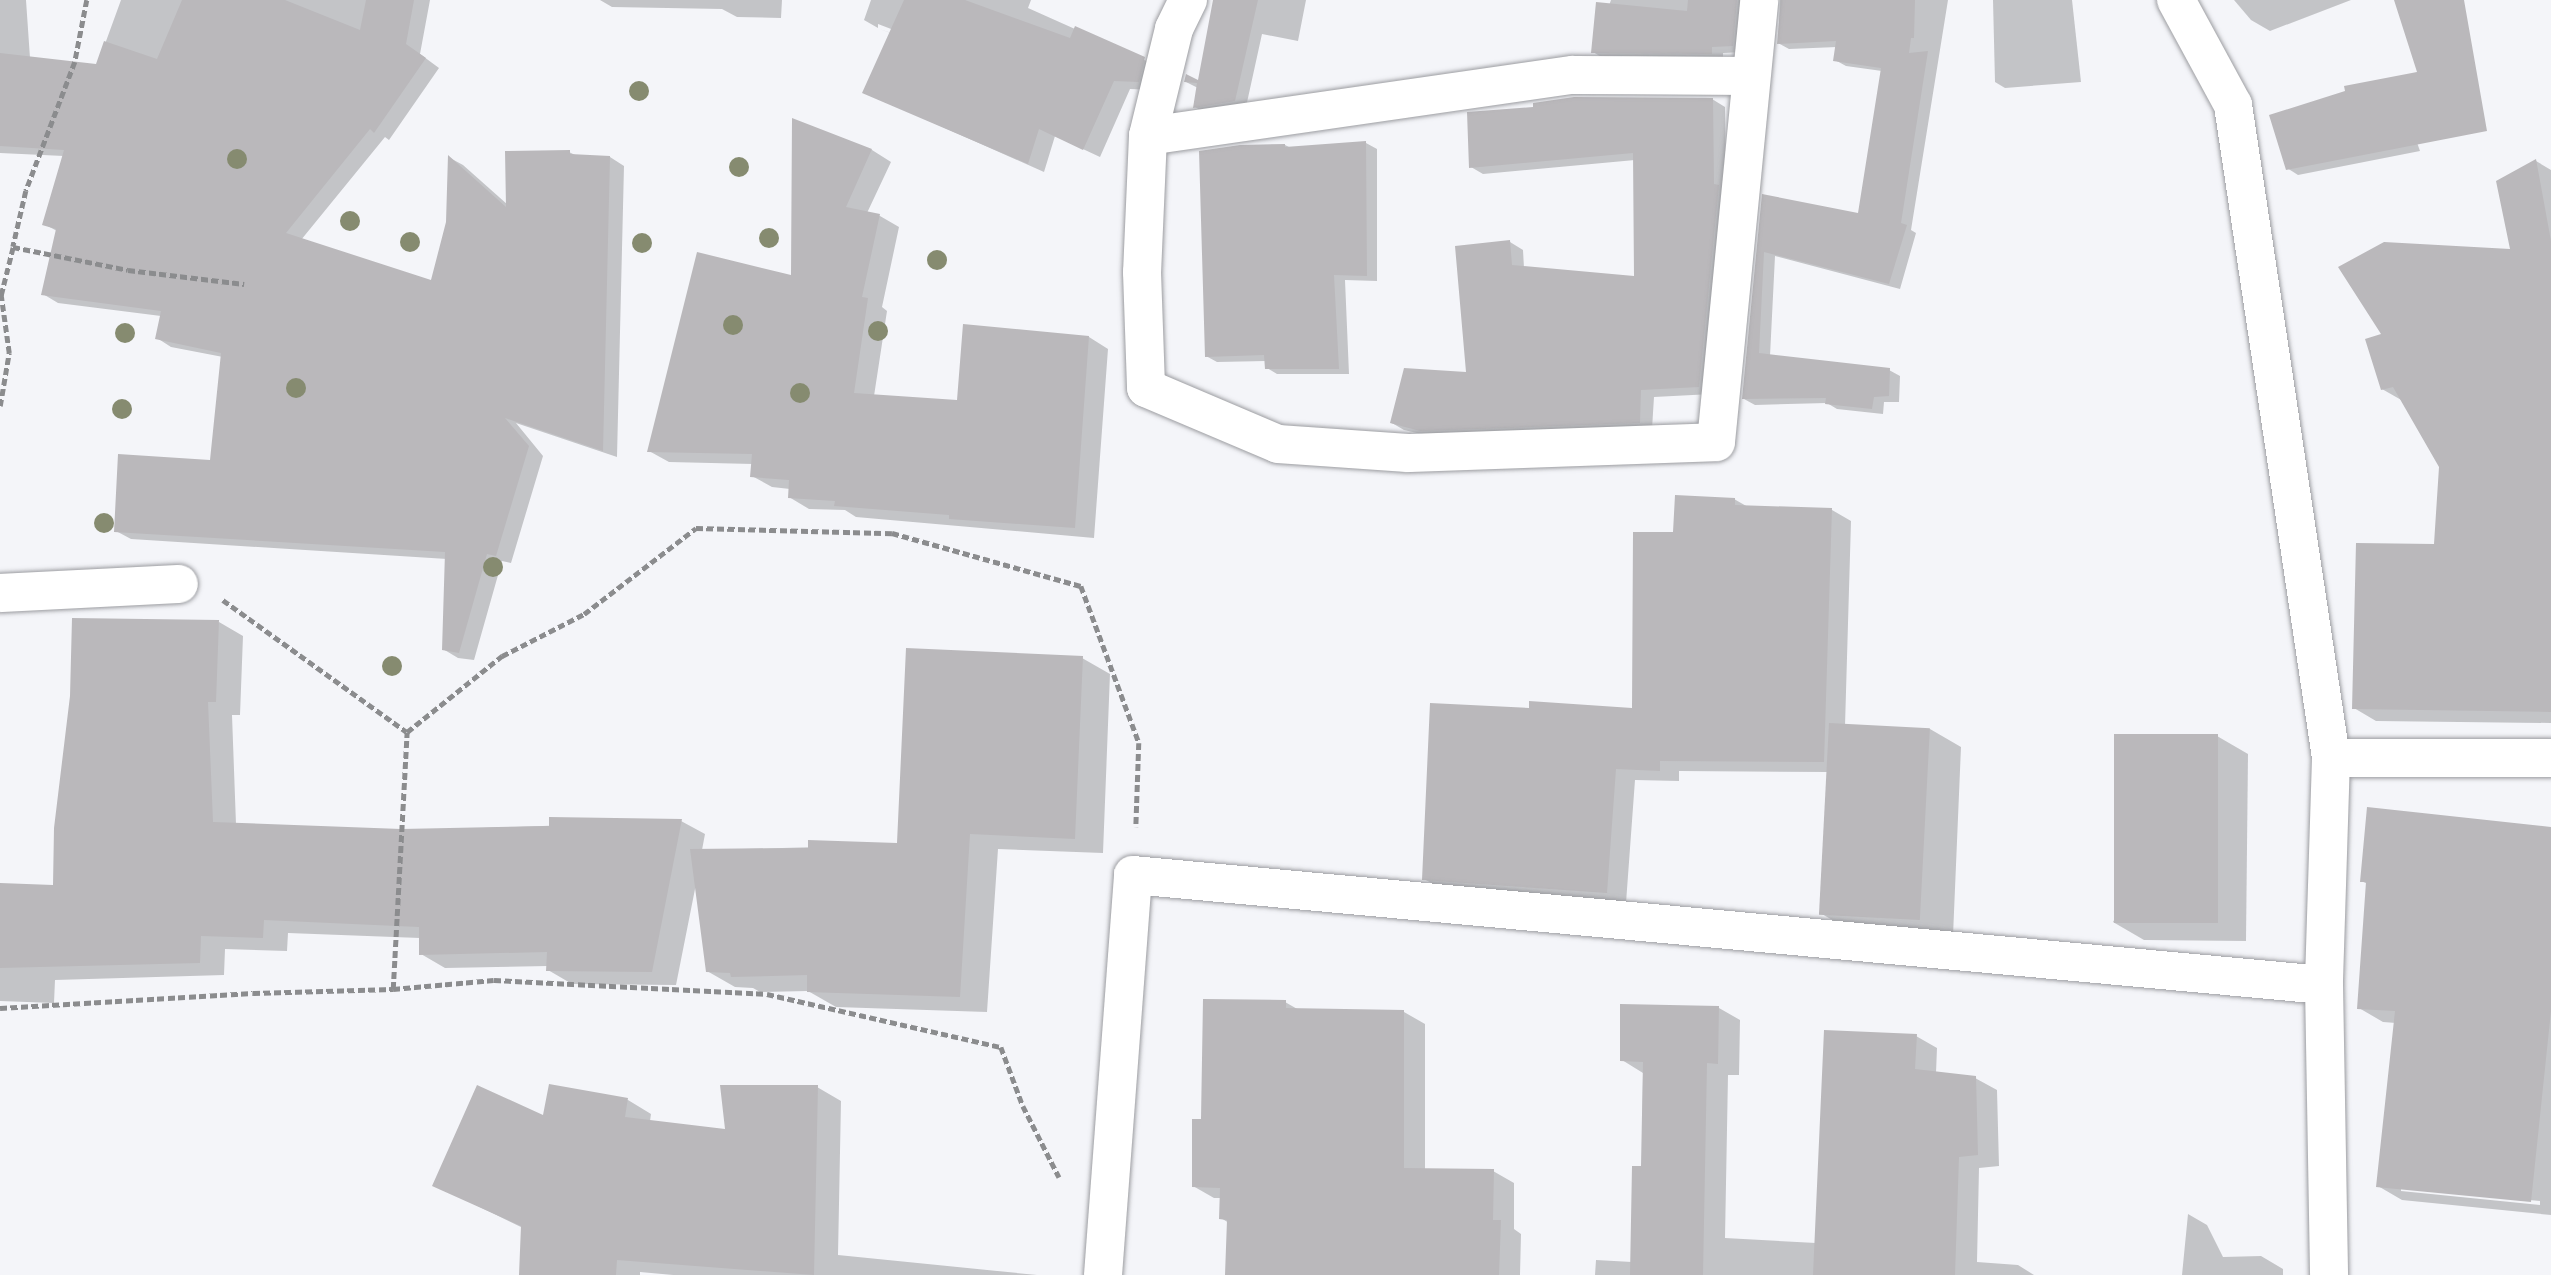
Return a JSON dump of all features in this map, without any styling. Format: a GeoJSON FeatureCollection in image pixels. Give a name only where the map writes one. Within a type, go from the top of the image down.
{"type":"FeatureCollection","features":[{"type":"Feature","properties":{"kind":"street"},"geometry":{"type":"LineString","coordinates":[[1188,0],[1174,29],[1147,136],[1142,272],[1146,388],[1278,444],[1408,453],[1716,442],[1759,0]]}},
{"type":"Feature","properties":{"kind":"street"},"geometry":{"type":"LineString","coordinates":[[2176,0],[2233,105],[2331,758],[2324,985],[2329,1275]]}},
{"type":"Feature","properties":{"kind":"street"},"geometry":{"type":"LineString","coordinates":[[1147,136],[1573,75],[1751,76]]}},
{"type":"Feature","properties":{"kind":"street"},"geometry":{"type":"LineString","coordinates":[[0,593],[180,584]]}},
{"type":"Feature","properties":{"kind":"street"},"geometry":{"type":"LineString","coordinates":[[2331,758],[2551,758]]}},
{"type":"Feature","properties":{"kind":"street"},"geometry":{"type":"LineString","coordinates":[[1103,1275],[1133,875],[2324,985]]}},
{"type":"Feature","properties":{"kind":"path"},"geometry":{"type":"LineString","coordinates":[[0,406],[9,353],[1,295],[26,191],[75,62],[88,0]]}},
{"type":"Feature","properties":{"kind":"path"},"geometry":{"type":"LineString","coordinates":[[13,247],[128,270],[244,285]]}},
{"type":"Feature","properties":{"kind":"path"},"geometry":{"type":"LineString","coordinates":[[393,989],[407,732],[502,656],[584,614],[696,528],[892,533],[1081,586],[1139,743],[1133,875]]}},
{"type":"Feature","properties":{"kind":"path"},"geometry":{"type":"LineString","coordinates":[[180,584],[232,604],[407,732]]}},
{"type":"Feature","properties":{"kind":"path"},"geometry":{"type":"LineString","coordinates":[[0,1008],[253,993],[393,989],[494,980],[767,993],[1000,1047],[1023,1106],[1060,1181]]}},
{"type":"Feature","properties":{"kind":"building"},"geometry":{"type":"Polygon","coordinates":[[[182,0],[285,0],[360,30],[366,0],[414,0],[406,44],[426,58],[374,133],[370,129],[286,233],[431,280],[446,222],[448,155],[506,207],[505,151],[570,150],[570,154],[610,156],[603,451],[505,418],[529,446],[496,556],[487,554],[459,653],[442,650],[445,552],[114,532],[118,454],[210,460],[221,353],[155,339],[161,311],[41,295],[56,229],[42,225],[64,150],[0,146],[0,53],[96,64],[104,41],[157,59],[182,0]]]}},
{"type":"Feature","properties":{"kind":"building"},"geometry":{"type":"Polygon","coordinates":[[[904,0],[965,0],[1070,38],[1075,26],[1145,57],[1139,82],[1114,81],[1083,150],[1039,129],[1028,164],[862,93],[904,0]]]}},
{"type":"Feature","properties":{"kind":"building"},"geometry":{"type":"Polygon","coordinates":[[[1213,0],[1258,0],[1235,101],[1193,108],[1197,83],[1184,82],[1186,74],[1198,80],[1213,0]]]}},
{"type":"Feature","properties":{"kind":"building"},"geometry":{"type":"Polygon","coordinates":[[[1688,0],[1737,0],[1733,46],[1712,47],[1712,54],[1591,53],[1596,2],[1687,11],[1688,0]]]}},
{"type":"Feature","properties":{"kind":"building"},"geometry":{"type":"Polygon","coordinates":[[[1781,0],[1915,0],[1914,38],[1911,38],[1909,53],[1928,51],[1901,223],[1907,225],[1889,284],[1764,252],[1759,353],[1890,368],[1889,396],[1874,397],[1872,409],[1825,404],[1826,398],[1742,399],[1762,194],[1858,213],[1881,68],[1833,61],[1836,41],[1777,44],[1781,0]]]}},
{"type":"Feature","properties":{"kind":"building"},"geometry":{"type":"Polygon","coordinates":[[[2394,0],[2464,0],[2487,131],[2286,170],[2269,115],[2345,91],[2344,86],[2417,72],[2394,0]]]}},
{"type":"Feature","properties":{"kind":"building"},"geometry":{"type":"Polygon","coordinates":[[[1574,97],[1713,98],[1714,184],[1719,185],[1699,387],[1641,390],[1640,423],[1420,431],[1390,423],[1404,368],[1466,372],[1455,246],[1510,240],[1512,265],[1634,276],[1633,153],[1469,168],[1467,112],[1533,107],[1533,103],[1574,97]]]}},
{"type":"Feature","properties":{"kind":"building"},"geometry":{"type":"Polygon","coordinates":[[[792,118],[872,149],[846,207],[880,214],[862,297],[868,298],[854,393],[957,400],[963,324],[1089,336],[1075,528],[949,519],[949,515],[834,506],[835,501],[788,498],[789,480],[750,477],[752,454],[647,452],[697,252],[791,275],[792,118]]]}},
{"type":"Feature","properties":{"kind":"building"},"geometry":{"type":"Polygon","coordinates":[[[1366,141],[1367,276],[1334,275],[1339,369],[1265,369],[1264,355],[1205,357],[1199,151],[1240,145],[1285,144],[1285,147],[1366,141]]]}},
{"type":"Feature","properties":{"kind":"building"},"geometry":{"type":"Polygon","coordinates":[[[2536,159],[2551,241],[2551,712],[2352,709],[2356,543],[2434,544],[2439,467],[2393,387],[2381,390],[2365,339],[2381,334],[2338,267],[2384,242],[2510,249],[2496,181],[2536,159]]]}},
{"type":"Feature","properties":{"kind":"building"},"geometry":{"type":"Polygon","coordinates":[[[1675,495],[1735,498],[1735,505],[1832,508],[1824,762],[1660,761],[1660,771],[1616,769],[1607,893],[1422,880],[1430,703],[1529,708],[1529,701],[1632,708],[1633,532],[1673,532],[1675,495]]]}},
{"type":"Feature","properties":{"kind":"building"},"geometry":{"type":"Polygon","coordinates":[[[72,618],[219,620],[216,702],[208,702],[213,822],[401,829],[549,826],[549,817],[682,819],[652,972],[546,971],[547,952],[419,955],[419,927],[264,920],[263,938],[201,936],[200,963],[0,968],[0,883],[53,885],[54,828],[70,696],[72,618]]]}},
{"type":"Feature","properties":{"kind":"building"},"geometry":{"type":"Polygon","coordinates":[[[906,648],[1083,656],[1075,839],[970,834],[960,997],[807,992],[807,975],[731,977],[730,973],[706,972],[690,849],[808,848],[808,840],[897,843],[906,648]]]}},
{"type":"Feature","properties":{"kind":"building"},"geometry":{"type":"Polygon","coordinates":[[[1829,723],[1930,728],[1920,920],[1819,915],[1829,723]]]}},
{"type":"Feature","properties":{"kind":"building"},"geometry":{"type":"Polygon","coordinates":[[[2114,734],[2218,734],[2218,923],[2114,923],[2114,734]]]}},
{"type":"Feature","properties":{"kind":"building"},"geometry":{"type":"Polygon","coordinates":[[[2367,807],[2551,827],[2551,1011],[2531,1202],[2376,1187],[2395,1011],[2357,1009],[2366,882],[2360,882],[2367,807]]]}},
{"type":"Feature","properties":{"kind":"building"},"geometry":{"type":"Polygon","coordinates":[[[1203,999],[1286,1000],[1286,1008],[1404,1010],[1404,1168],[1494,1169],[1493,1220],[1501,1220],[1499,1275],[1225,1275],[1227,1220],[1219,1219],[1220,1188],[1192,1187],[1192,1119],[1201,1119],[1203,999]]]}},
{"type":"Feature","properties":{"kind":"building"},"geometry":{"type":"Polygon","coordinates":[[[1620,1004],[1719,1006],[1718,1064],[1707,1063],[1703,1275],[1630,1275],[1632,1166],[1641,1166],[1643,1062],[1620,1061],[1620,1004]]]}},
{"type":"Feature","properties":{"kind":"building"},"geometry":{"type":"Polygon","coordinates":[[[1824,1030],[1917,1034],[1915,1069],[1976,1076],[1978,1155],[1959,1157],[1955,1275],[1813,1275],[1824,1030]]]}},
{"type":"Feature","properties":{"kind":"building"},"geometry":{"type":"Polygon","coordinates":[[[549,1084],[628,1098],[625,1117],[725,1129],[720,1085],[818,1085],[814,1275],[617,1260],[616,1275],[519,1275],[521,1226],[432,1186],[477,1085],[543,1115],[549,1084]]]}}]}
